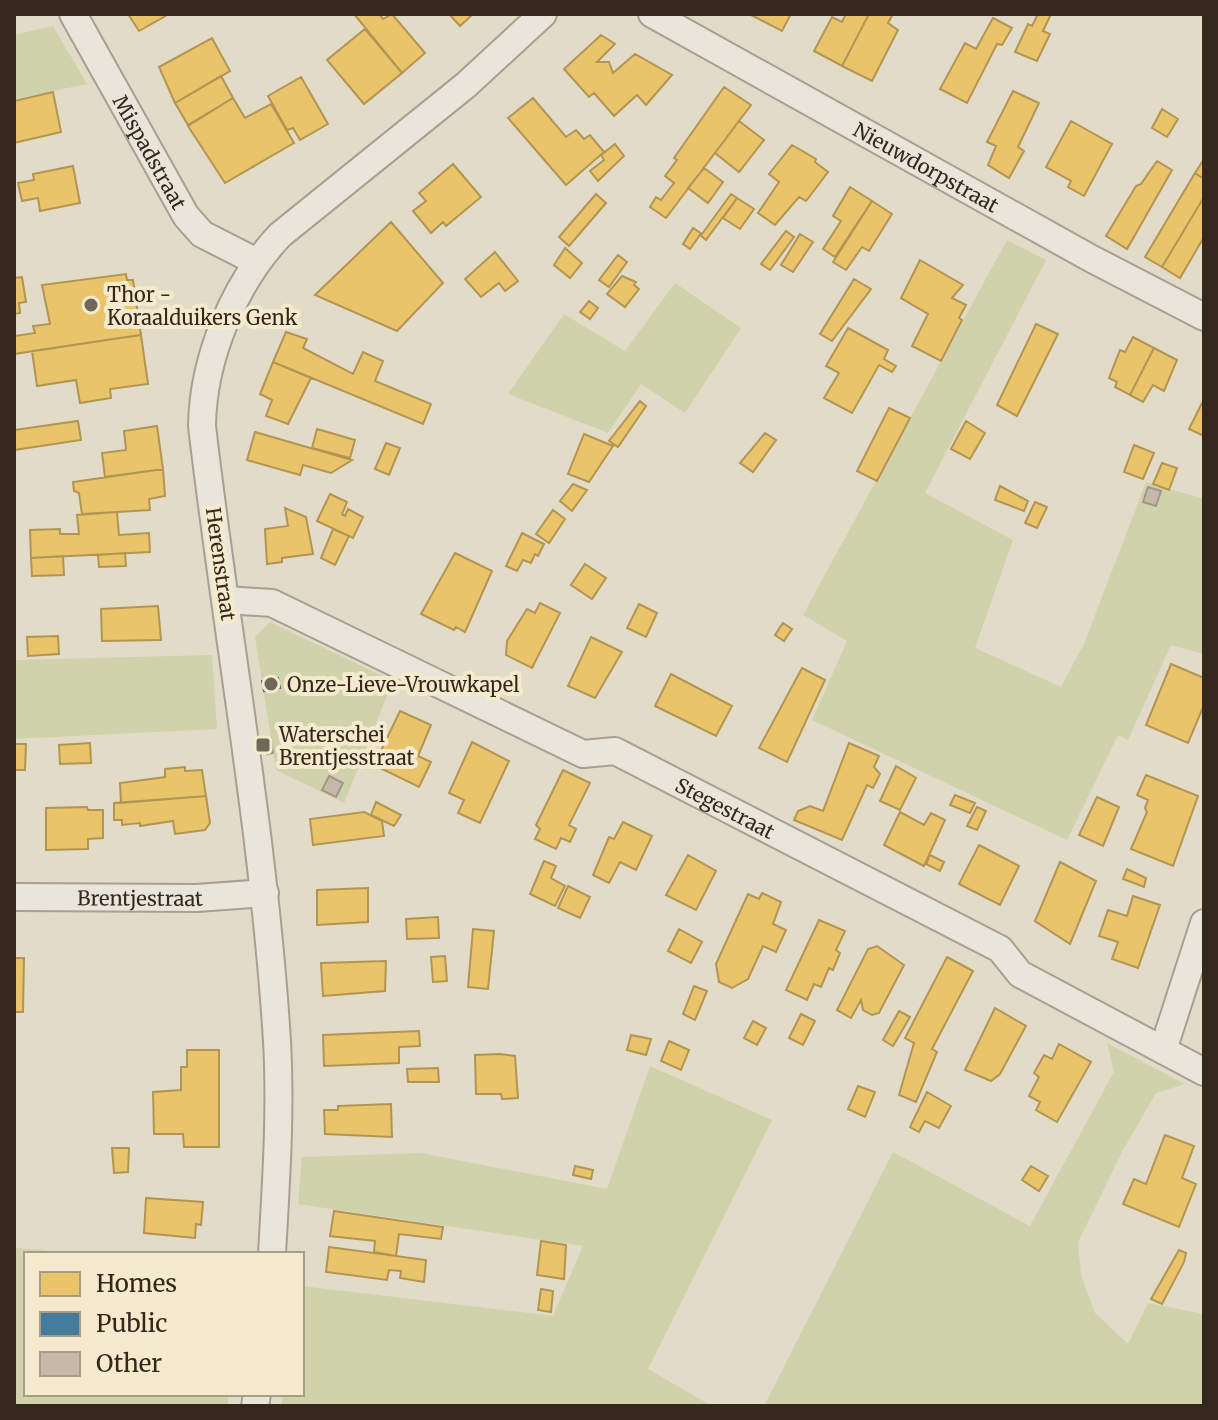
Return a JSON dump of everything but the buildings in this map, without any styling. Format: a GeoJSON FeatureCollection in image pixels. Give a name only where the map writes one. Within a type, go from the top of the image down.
{"type":"FeatureCollection","features":[{"type":"Feature","properties":{"kind":"street","name":"Mispadstraat"},"geometry":{"type":"LineString","coordinates":[[73,14],[186,216],[202,234],[255,261]]}},
{"type":"Feature","properties":{"kind":"street","name":"Herenstraat"},"geometry":{"type":"LineString","coordinates":[[272,1252],[277,1044],[265,893],[204,440],[206,373],[255,261],[280,235],[466,85],[543,14]]}},
{"type":"Feature","properties":{"kind":"street","name":"Nieuwdorpstraat"},"geometry":{"type":"LineString","coordinates":[[652,14],[1092,259],[1204,317]]}},
{"type":"Feature","properties":{"kind":"street","name":"Stegestraat"},"geometry":{"type":"LineString","coordinates":[[226,600],[272,603],[583,754],[615,751],[1000,949],[1020,974],[1204,1072]]}},
{"type":"Feature","properties":{"kind":"street","name":"Brentjestraat"},"geometry":{"type":"LineString","coordinates":[[14,897],[197,898],[265,893]]}},
{"type":"Feature","properties":{"kind":"street"},"geometry":{"type":"LineString","coordinates":[[1163,1050],[1204,923]]}},
{"type":"Feature","properties":{"kind":"green space"},"geometry":{"type":"Polygon","coordinates":[[[53,26],[87,84],[14,99],[14,35],[53,26]]]}},
{"type":"Feature","properties":{"kind":"green space"},"geometry":{"type":"Polygon","coordinates":[[[1007,240],[1046,260],[925,493],[1013,540],[975,648],[1061,687],[1084,644],[1146,482],[1204,499],[1204,654],[1171,645],[1128,740],[1118,735],[1067,840],[812,720],[847,641],[803,615],[1007,240]]]}},
{"type":"Feature","properties":{"kind":"green space"},"geometry":{"type":"Polygon","coordinates":[[[675,283],[741,328],[685,413],[641,384],[608,433],[508,394],[564,314],[625,351],[675,283]]]}},
{"type":"Feature","properties":{"kind":"green space"},"geometry":{"type":"Polygon","coordinates":[[[270,622],[393,681],[344,803],[276,770],[255,637],[270,622]]]}},
{"type":"Feature","properties":{"kind":"green space"},"geometry":{"type":"Polygon","coordinates":[[[212,655],[217,729],[14,739],[14,660],[212,655]]]}},
{"type":"Feature","properties":{"kind":"green space"},"geometry":{"type":"Polygon","coordinates":[[[1107,1043],[1185,1084],[1156,1093],[1123,1150],[1078,1242],[1081,1275],[1095,1313],[1128,1344],[1148,1303],[1204,1314],[1204,1406],[764,1406],[893,1152],[1030,1226],[1114,1072],[1107,1043]]]}},
{"type":"Feature","properties":{"kind":"green space"},"geometry":{"type":"Polygon","coordinates":[[[650,1066],[772,1120],[648,1369],[712,1406],[281,1406],[283,1396],[304,1396],[304,1286],[553,1316],[583,1246],[298,1204],[302,1157],[421,1153],[607,1189],[650,1066]]]}},
{"type":"Feature","properties":{"kind":"green space"},"geometry":{"type":"Polygon","coordinates":[[[14,1248],[47,1250],[24,1252],[24,1396],[229,1396],[227,1406],[14,1406],[14,1248]]]}},
{"type":"Feature","properties":{"kind":"place","name":"Thor - Koraalduikers Genk"},"geometry":{"type":"Point","coordinates":[91,305]}},
{"type":"Feature","properties":{"kind":"place","name":"Onze-Lieve-Vrouwkapel"},"geometry":{"type":"Point","coordinates":[271,684]}},
{"type":"Feature","properties":{"kind":"place","name":"Waterschei Brentjesstraat"},"geometry":{"type":"Point","coordinates":[263,745]}}]}
